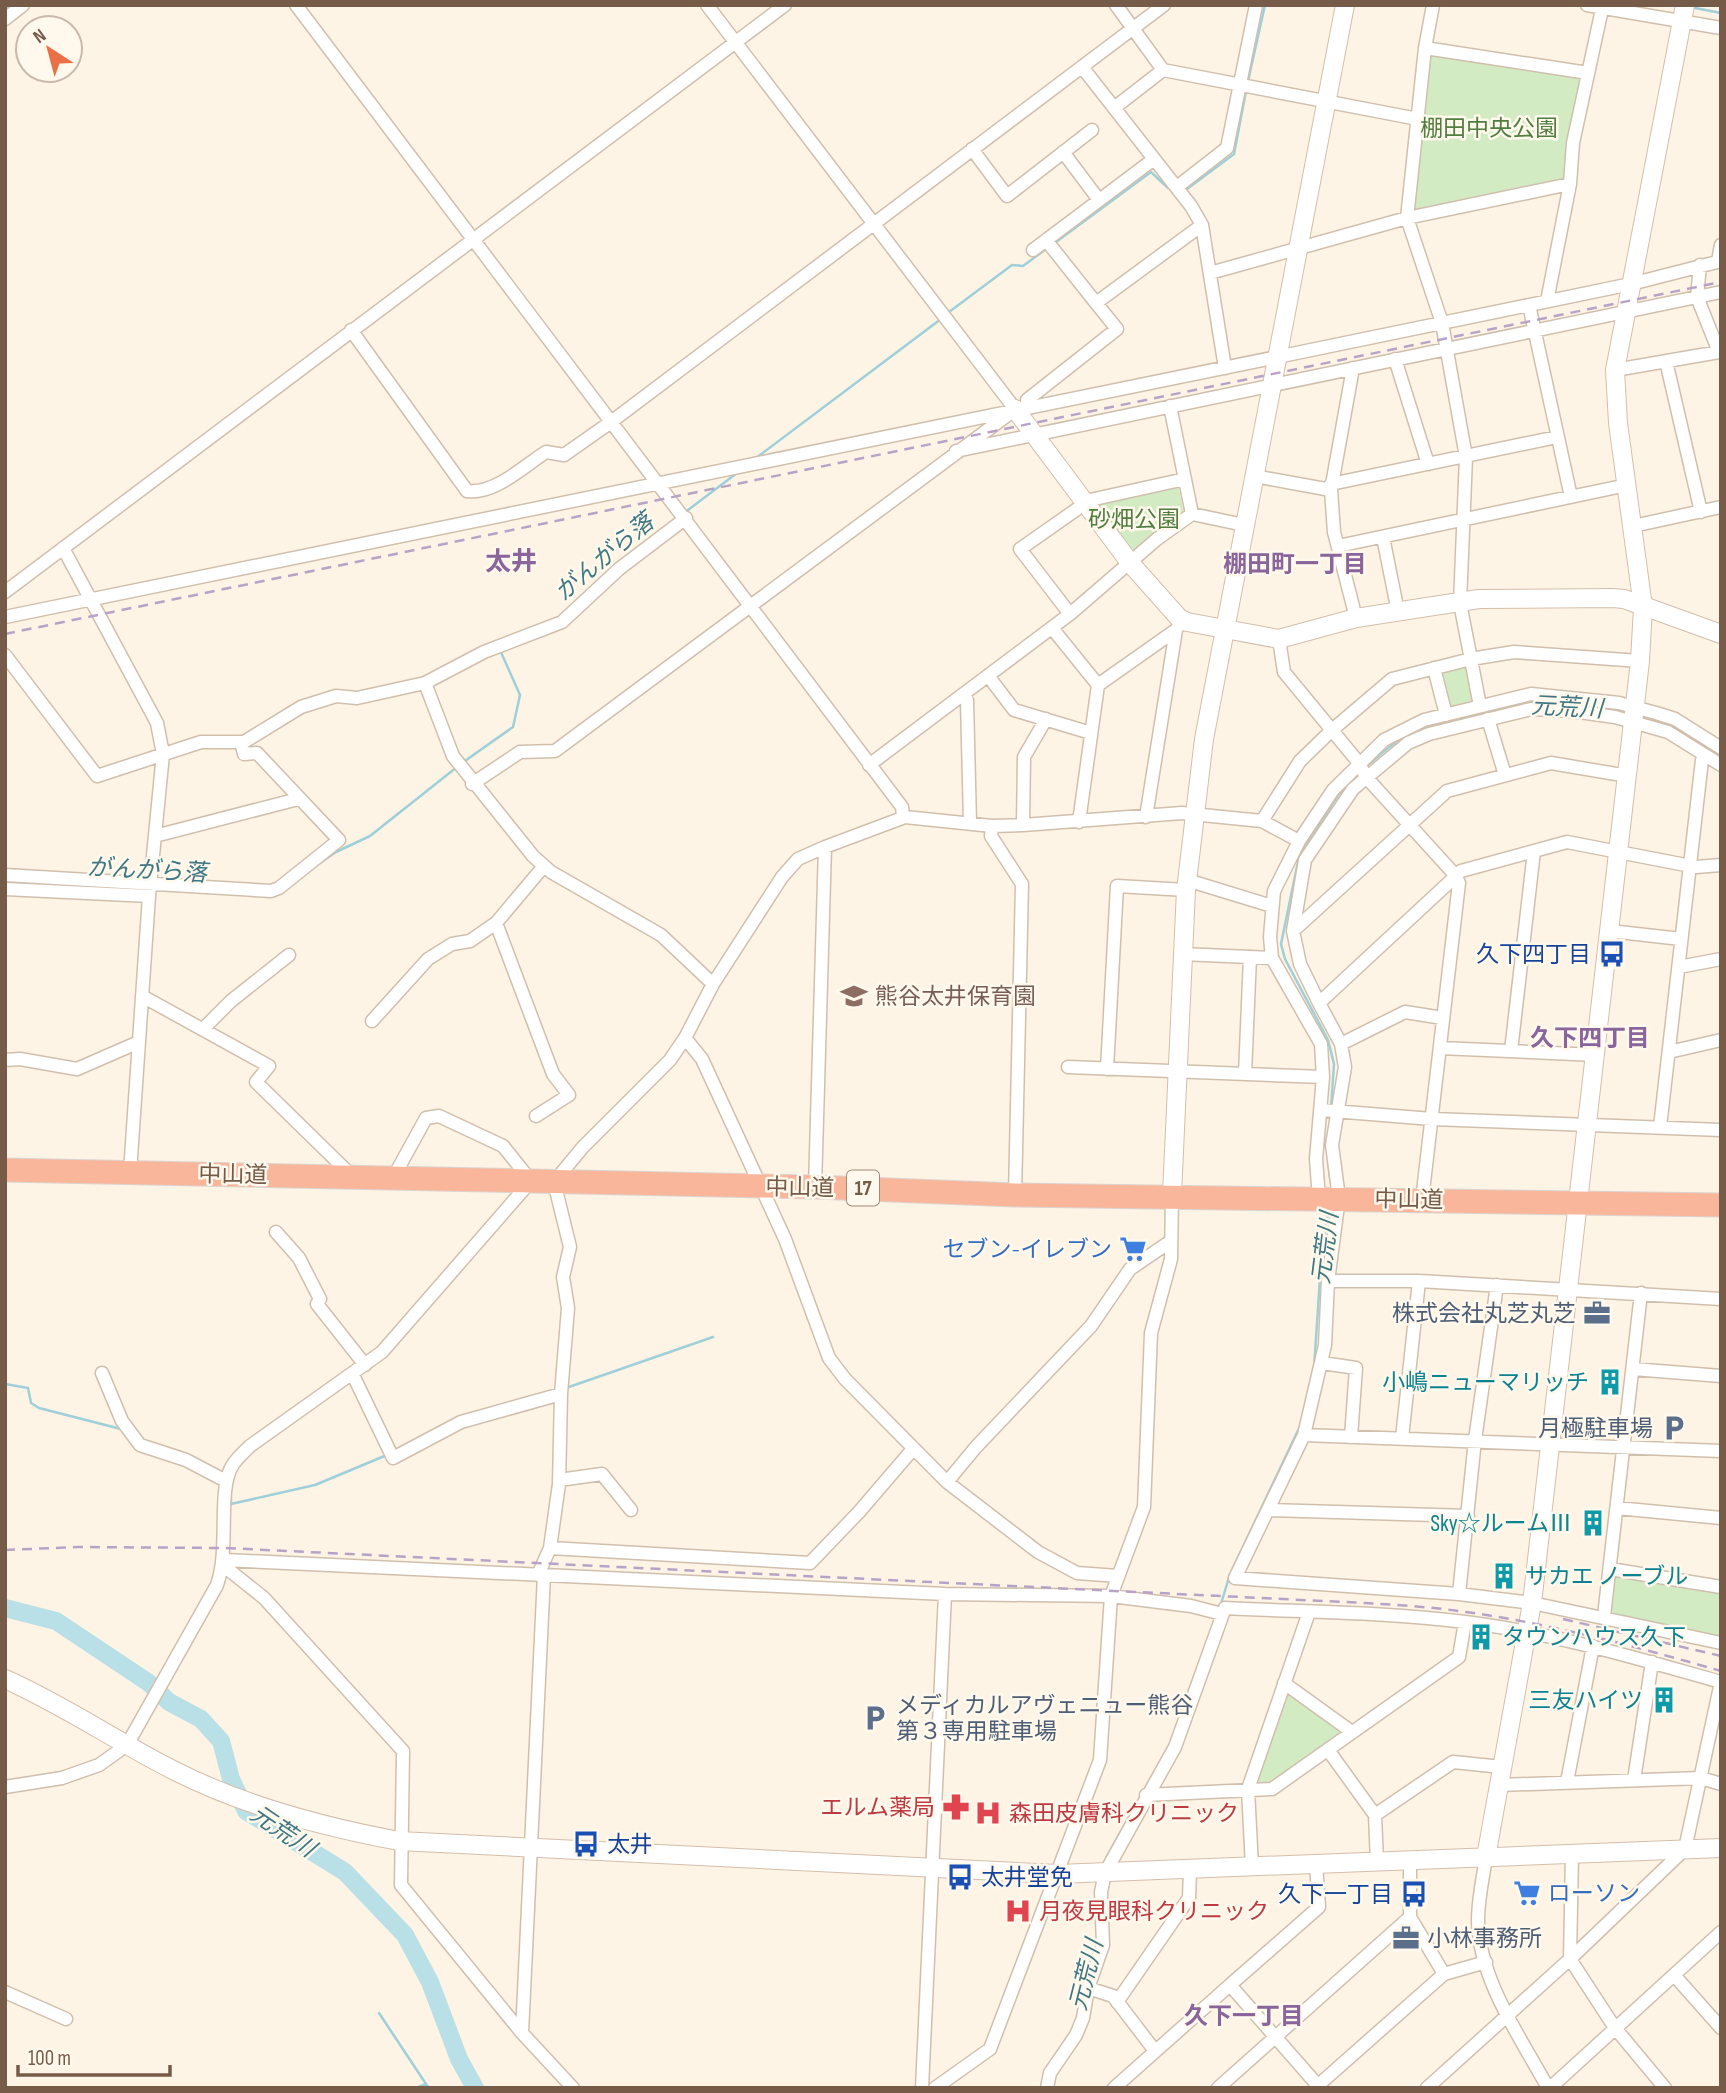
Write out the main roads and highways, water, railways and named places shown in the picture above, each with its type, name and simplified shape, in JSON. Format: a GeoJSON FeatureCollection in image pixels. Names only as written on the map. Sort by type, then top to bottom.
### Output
{"type":"FeatureCollection","features":[{"type":"Feature","properties":{"kind":"highway","name":"中山道"},"geometry":{"type":"LineString","coordinates":[[5,1170],[816,1186],[1015,1195],[1172,1195],[1721,1205]]}},
{"type":"Feature","properties":{"kind":"waterway"},"geometry":{"type":"LineString","coordinates":[[5,10],[12,5]]}},
{"type":"Feature","properties":{"kind":"waterway","name":"がんがら落"},"geometry":{"type":"LineString","coordinates":[[1248,81],[1265,5]]}},
{"type":"Feature","properties":{"kind":"waterway","name":"がんがら落"},"geometry":{"type":"LineString","coordinates":[[1690,7],[1721,13]]}},
{"type":"Feature","properties":{"kind":"waterway","name":"がんがら落"},"geometry":{"type":"LineString","coordinates":[[1187,189],[1234,154],[1246,91]]}},
{"type":"Feature","properties":{"kind":"waterway","name":"がんがら落"},"geometry":{"type":"LineString","coordinates":[[1056,242],[1151,172],[1168,188]]}},
{"type":"Feature","properties":{"kind":"waterway","name":"がんがら落"},"geometry":{"type":"LineString","coordinates":[[949,312],[1012,265],[1023,266],[1046,249]]}},
{"type":"Feature","properties":{"kind":"waterway","name":"がんがら落"},"geometry":{"type":"LineString","coordinates":[[756,458],[941,319]]}},
{"type":"Feature","properties":{"kind":"waterway","name":"がんがら落"},"geometry":{"type":"LineString","coordinates":[[684,513],[737,473]]}},
{"type":"Feature","properties":{"kind":"waterway","name":"がんがら落"},"geometry":{"type":"LineString","coordinates":[[462,763],[513,727],[520,695],[500,650]]}},
{"type":"Feature","properties":{"kind":"waterway","name":"元荒川"},"geometry":{"type":"LineString","coordinates":[[1366,767],[1399,740],[1435,724],[1516,704],[1550,702]]}},
{"type":"Feature","properties":{"kind":"waterway","name":"元荒川"},"geometry":{"type":"LineString","coordinates":[[1598,707],[1626,712]]}},
{"type":"Feature","properties":{"kind":"waterway","name":"元荒川"},"geometry":{"type":"LineString","coordinates":[[1639,716],[1671,726],[1721,756]]}},
{"type":"Feature","properties":{"kind":"waterway","name":"がんがら落"},"geometry":{"type":"LineString","coordinates":[[317,865],[336,852],[370,836],[457,767]]}},
{"type":"Feature","properties":{"kind":"waterway","name":"元荒川"},"geometry":{"type":"LineString","coordinates":[[1331,1108],[1334,1064],[1328,1040],[1285,959],[1281,944],[1299,857],[1338,795],[1359,774]]}},
{"type":"Feature","properties":{"kind":"waterway","name":"元荒川"},"geometry":{"type":"LineString","coordinates":[[1327,1150],[1330,1178]]}},
{"type":"Feature","properties":{"kind":"waterway","name":"元荒川"},"geometry":{"type":"LineString","coordinates":[[1314,1368],[1322,1248],[1329,1208]]}},
{"type":"Feature","properties":{"kind":"waterway"},"geometry":{"type":"LineString","coordinates":[[566,1388],[713,1337]]}},
{"type":"Feature","properties":{"kind":"waterway"},"geometry":{"type":"LineString","coordinates":[[5,1384],[28,1388],[31,1403],[39,1408],[121,1429]]}},
{"type":"Feature","properties":{"kind":"waterway","name":"元荒川"},"geometry":{"type":"LineString","coordinates":[[1233,1568],[1302,1422]]}},
{"type":"Feature","properties":{"kind":"waterway"},"geometry":{"type":"LineString","coordinates":[[231,1497],[231,1504],[315,1485],[387,1455]]}},
{"type":"Feature","properties":{"kind":"waterway","name":"元荒川"},"geometry":{"type":"LineString","coordinates":[[1221,1604],[1230,1574]]}},
{"type":"Feature","properties":{"kind":"waterway","name":"元荒川"},"geometry":{"type":"LineString","coordinates":[[5,1608],[56,1621],[149,1683],[169,1702],[201,1719],[221,1741],[231,1779],[246,1811],[345,1872],[405,1935],[430,1982],[459,2059],[475,2088]]}},
{"type":"Feature","properties":{"kind":"waterway","name":"元荒川"},"geometry":{"type":"LineString","coordinates":[[1106,1858],[1171,1742]]}},
{"type":"Feature","properties":{"kind":"waterway"},"geometry":{"type":"LineString","coordinates":[[379,2013],[426,2084]]}},
{"type":"Feature","properties":{"kind":"waterway","name":"元荒川"},"geometry":{"type":"LineString","coordinates":[[1041,2088],[1045,2071]]}},
{"type":"Feature","properties":{"kind":"waterway"},"geometry":{"type":"LineString","coordinates":[[416,2088],[426,2084],[429,2088]]}},
{"type":"Feature","properties":{"kind":"railway"},"geometry":{"type":"LineString","coordinates":[[5,634],[1721,282]]}},
{"type":"Feature","properties":{"kind":"railway"},"geometry":{"type":"LineString","coordinates":[[5,1550],[78,1547],[225,1548],[1403,1605],[1454,1610],[1531,1623],[1721,1671]]}},
{"type":"Feature","properties":{"kind":"railway"},"geometry":{"type":"LineString","coordinates":[[1563,1619],[1721,1656]]}},
{"type":"Feature","properties":{"kind":"place","name":"久下四丁目"},"geometry":{"type":"Point","coordinates":[1612,954]}},
{"type":"Feature","properties":{"kind":"place","name":"熊谷太井保育園"},"geometry":{"type":"Point","coordinates":[854,996]}},
{"type":"Feature","properties":{"kind":"place","name":"セブン-イレブン"},"geometry":{"type":"Point","coordinates":[1133,1249]}},
{"type":"Feature","properties":{"kind":"place","name":"株式会社丸芝丸芝"},"geometry":{"type":"Point","coordinates":[1597,1313]}},
{"type":"Feature","properties":{"kind":"place","name":"小嶋ニューマリッチ"},"geometry":{"type":"Point","coordinates":[1610,1382]}},
{"type":"Feature","properties":{"kind":"place","name":"月極駐車場"},"geometry":{"type":"Point","coordinates":[1674,1428]}},
{"type":"Feature","properties":{"kind":"place","name":"Sky☆ルームⅢ"},"geometry":{"type":"Point","coordinates":[1593,1523]}},
{"type":"Feature","properties":{"kind":"place","name":"サカエ ノーブル"},"geometry":{"type":"Point","coordinates":[1504,1576]}},
{"type":"Feature","properties":{"kind":"place","name":"タウンハウス久下"},"geometry":{"type":"Point","coordinates":[1481,1637]}},
{"type":"Feature","properties":{"kind":"place","name":"三友ハイツ"},"geometry":{"type":"Point","coordinates":[1664,1700]}},
{"type":"Feature","properties":{"kind":"place","name":"メディカルアヴェニュー熊谷 第３専用駐車場"},"geometry":{"type":"Point","coordinates":[875,1718]}},
{"type":"Feature","properties":{"kind":"place","name":"エルム薬局"},"geometry":{"type":"Point","coordinates":[956,1807]}},
{"type":"Feature","properties":{"kind":"place","name":"森田皮膚科クリニック"},"geometry":{"type":"Point","coordinates":[988,1813]}},
{"type":"Feature","properties":{"kind":"place","name":"太井"},"geometry":{"type":"Point","coordinates":[586,1844]}},
{"type":"Feature","properties":{"kind":"place","name":"太井堂免"},"geometry":{"type":"Point","coordinates":[960,1877]}},
{"type":"Feature","properties":{"kind":"place","name":"ローソン"},"geometry":{"type":"Point","coordinates":[1527,1893]}},
{"type":"Feature","properties":{"kind":"place","name":"久下一丁目"},"geometry":{"type":"Point","coordinates":[1414,1894]}},
{"type":"Feature","properties":{"kind":"place","name":"月夜見眼科クリニック"},"geometry":{"type":"Point","coordinates":[1018,1911]}},
{"type":"Feature","properties":{"kind":"place","name":"小林事務所"},"geometry":{"type":"Point","coordinates":[1406,1938]}},
{"type":"Feature","properties":{"kind":"district","name":"太井"},"geometry":{"type":"Point","coordinates":[511,561]}},
{"type":"Feature","properties":{"kind":"district","name":"棚田町一丁目"},"geometry":{"type":"Point","coordinates":[1295,564]}},
{"type":"Feature","properties":{"kind":"district","name":"久下四丁目"},"geometry":{"type":"Point","coordinates":[1590,1038]}},
{"type":"Feature","properties":{"kind":"district","name":"久下一丁目"},"geometry":{"type":"Point","coordinates":[1244,2016]}},
{"type":"Feature","properties":{"kind":"park label","name":"棚田中央公園"},"geometry":{"type":"Point","coordinates":[1489,128]}},
{"type":"Feature","properties":{"kind":"park label","name":"砂畑公園"},"geometry":{"type":"Point","coordinates":[1134,519]}}]}
